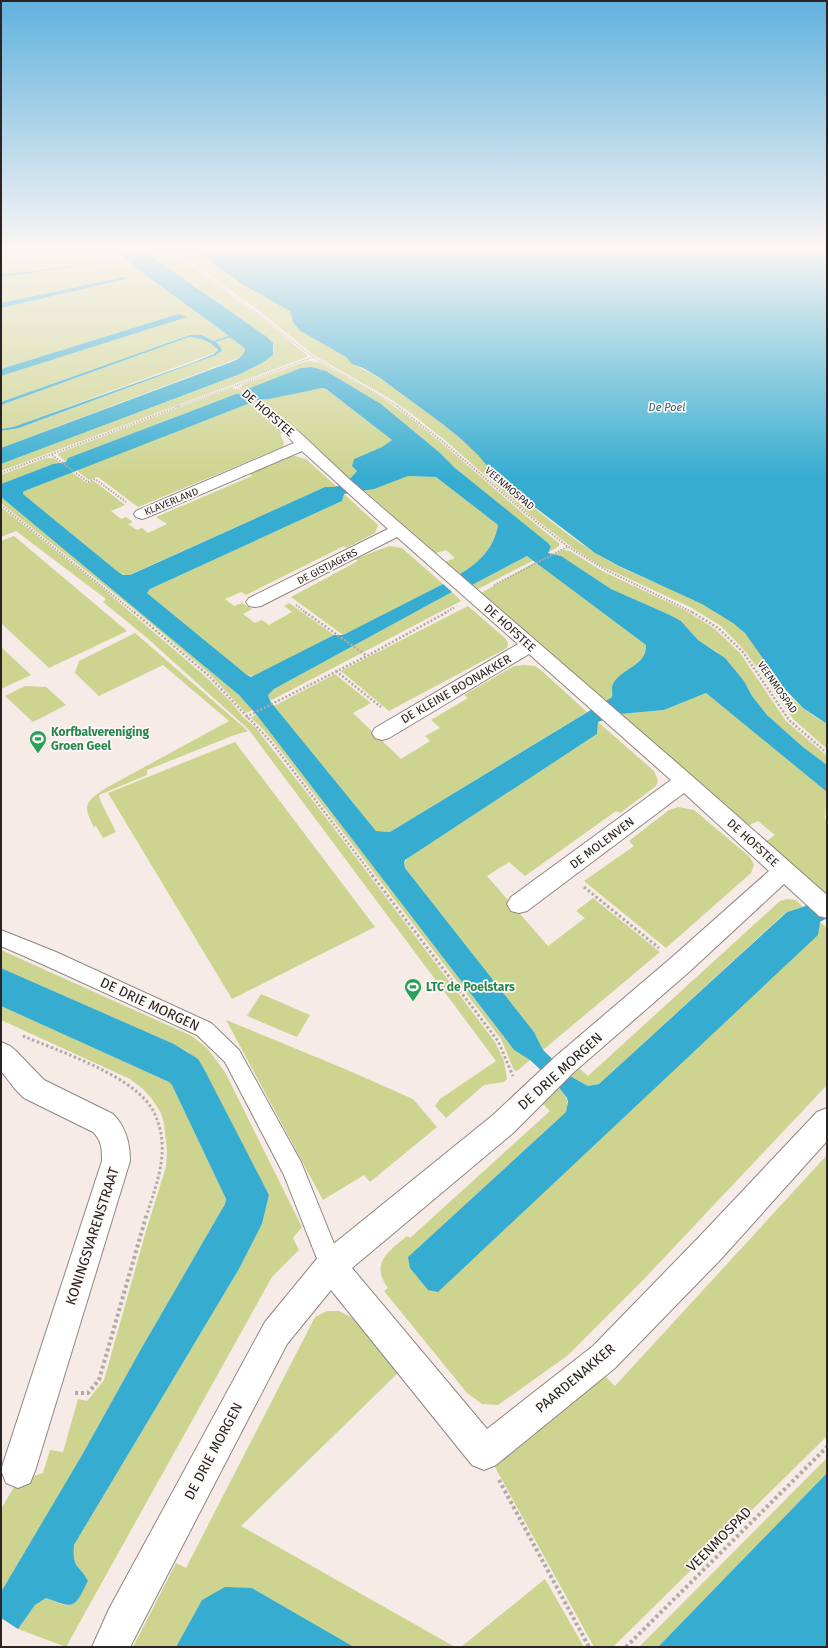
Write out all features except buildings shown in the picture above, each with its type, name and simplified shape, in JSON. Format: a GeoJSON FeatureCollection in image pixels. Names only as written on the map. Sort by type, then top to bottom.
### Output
{"type":"FeatureCollection","features":[{"type":"Feature","properties":{"kind":"street","name":"DE HOFSTEE"},"geometry":{"type":"LineString","coordinates":[[292,434],[361,497],[685,781],[784,871]]}},
{"type":"Feature","properties":{"kind":"street","name":"KLAVERLAND"},"geometry":{"type":"LineString","coordinates":[[142,514],[303,445]]}},
{"type":"Feature","properties":{"kind":"street","name":"DE GISTJAGERS"},"geometry":{"type":"LineString","coordinates":[[255,602],[399,530]]}},
{"type":"Feature","properties":{"kind":"street","name":"DE KLEINE BOONAKKER"},"geometry":{"type":"LineString","coordinates":[[382,733],[530,645]]}},
{"type":"Feature","properties":{"kind":"street","name":"DE MOLENVEN"},"geometry":{"type":"LineString","coordinates":[[519,904],[685,781]]}},
{"type":"Feature","properties":{"kind":"street","name":"DE DRIE MORGEN"},"geometry":{"type":"LineString","coordinates":[[111,1647],[122,1622],[276,1333],[331,1266],[503,1124],[545,1083],[680,965],[784,871]]}},
{"type":"Feature","properties":{"kind":"street"},"geometry":{"type":"LineString","coordinates":[[784,871],[820,902]]}},
{"type":"Feature","properties":{"kind":"street","name":"KONINGSVARENSTRAAT"},"geometry":{"type":"LineString","coordinates":[[1,1054],[9,1060],[24,1082],[34,1089],[102,1123],[112,1134],[116,1145],[116,1161],[18,1471]]}},
{"type":"Feature","properties":{"kind":"street","name":"PAARDENAKKER"},"geometry":{"type":"LineString","coordinates":[[484,1453],[604,1357],[710,1248],[827,1121]]}},
{"type":"Feature","properties":{"kind":"street"},"geometry":{"type":"LineString","coordinates":[[331,1266],[484,1453]]}},
{"type":"Feature","properties":{"kind":"lane","name":"DE DRIE MORGEN"},"geometry":{"type":"LineString","coordinates":[[1,938],[49,958],[204,1029],[232,1056],[293,1170],[331,1266]]}},
{"type":"Feature","properties":{"kind":"path","name":"VEENMOSPAD"},"geometry":{"type":"LineString","coordinates":[[271,324],[313,357],[390,401],[405,412],[567,546],[606,570],[688,608],[718,628],[743,652],[789,720],[827,753]]}},
{"type":"Feature","properties":{"kind":"path"},"geometry":{"type":"LineString","coordinates":[[1,473],[313,357]]}},
{"type":"Feature","properties":{"kind":"path","name":"DE HOFSTEE"},"geometry":{"type":"LineString","coordinates":[[236,385],[292,434]]}},
{"type":"Feature","properties":{"kind":"path","name":"KLAVERLAND"},"geometry":{"type":"LineString","coordinates":[[51,454],[88,482],[95,479],[142,514]]}},
{"type":"Feature","properties":{"kind":"path"},"geometry":{"type":"LineString","coordinates":[[1,505],[102,585],[202,670],[234,701],[246,717],[257,726],[276,749],[498,1040],[512,1074],[545,1083]]}},
{"type":"Feature","properties":{"kind":"path"},"geometry":{"type":"LineString","coordinates":[[246,717],[367,656],[474,595],[567,546]]}},
{"type":"Feature","properties":{"kind":"path"},"geometry":{"type":"LineString","coordinates":[[277,591],[367,656]]}},
{"type":"Feature","properties":{"kind":"path"},"geometry":{"type":"LineString","coordinates":[[336,671],[400,722]]}},
{"type":"Feature","properties":{"kind":"path"},"geometry":{"type":"LineString","coordinates":[[564,871],[680,965]]}},
{"type":"Feature","properties":{"kind":"path","name":"VEENMOSPAD"},"geometry":{"type":"LineString","coordinates":[[626,1647],[827,1446]]}},
{"type":"Feature","properties":{"kind":"path"},"geometry":{"type":"LineString","coordinates":[[484,1453],[589,1647]]}},
{"type":"Feature","properties":{"kind":"green space"},"geometry":{"type":"Polygon","coordinates":[[[1,324],[146,324],[1,369],[1,324]]]}},
{"type":"Feature","properties":{"kind":"green space"},"geometry":{"type":"Polygon","coordinates":[[[164,324],[212,324],[229,336],[213,341],[202,335],[190,335],[1,402],[1,376],[164,324]]]}},
{"type":"Feature","properties":{"kind":"green space"},"geometry":{"type":"Polygon","coordinates":[[[248,324],[269,324],[307,355],[307,357],[1,471],[1,464],[240,374],[262,363],[274,351],[273,343],[248,324]]]}},
{"type":"Feature","properties":{"kind":"green space"},"geometry":{"type":"Polygon","coordinates":[[[275,324],[296,324],[346,357],[352,363],[395,388],[439,421],[477,453],[497,475],[522,497],[594,552],[628,571],[701,602],[734,623],[748,637],[787,693],[814,717],[827,724],[827,749],[793,719],[746,652],[721,626],[690,607],[599,565],[573,548],[530,515],[446,441],[408,411],[392,400],[315,356],[275,324]]]}},
{"type":"Feature","properties":{"kind":"green space"},"geometry":{"type":"Polygon","coordinates":[[[189,337],[200,339],[209,343],[216,347],[217,352],[13,427],[1,429],[1,405],[189,337]]]}},
{"type":"Feature","properties":{"kind":"green space"},"geometry":{"type":"Polygon","coordinates":[[[230,337],[245,349],[244,354],[241,357],[1,448],[1,431],[19,428],[216,355],[220,353],[215,342],[230,337]]]}},
{"type":"Feature","properties":{"kind":"green space"},"geometry":{"type":"Polygon","coordinates":[[[307,361],[319,362],[372,392],[402,412],[442,443],[559,543],[559,546],[548,553],[551,547],[550,545],[455,468],[439,452],[381,404],[326,371],[312,367],[301,368],[247,393],[241,387],[243,384],[307,361]]]}},
{"type":"Feature","properties":{"kind":"green space"},"geometry":{"type":"Polygon","coordinates":[[[231,388],[239,389],[244,394],[236,394],[68,458],[66,462],[58,455],[59,453],[231,388]]]}},
{"type":"Feature","properties":{"kind":"green space"},"geometry":{"type":"Polygon","coordinates":[[[324,388],[392,440],[382,447],[354,459],[357,471],[350,479],[258,400],[324,388]]]}},
{"type":"Feature","properties":{"kind":"green space"},"geometry":{"type":"Polygon","coordinates":[[[252,402],[287,432],[280,434],[284,443],[283,447],[138,507],[98,477],[89,480],[76,470],[252,402]]]}},
{"type":"Feature","properties":{"kind":"green space"},"geometry":{"type":"Polygon","coordinates":[[[295,456],[306,459],[337,487],[325,487],[127,576],[117,571],[23,494],[23,492],[27,490],[71,472],[87,483],[94,481],[125,505],[111,511],[121,519],[126,517],[133,522],[128,524],[137,530],[142,528],[148,533],[167,524],[156,517],[252,476],[250,474],[287,457],[295,456]]]}},
{"type":"Feature","properties":{"kind":"green space"},"geometry":{"type":"Polygon","coordinates":[[[46,458],[54,458],[61,464],[53,464],[1,484],[1,475],[46,458]]]}},
{"type":"Feature","properties":{"kind":"green space"},"geometry":{"type":"Polygon","coordinates":[[[408,476],[436,477],[498,525],[493,541],[485,554],[474,565],[460,574],[445,562],[455,558],[446,550],[436,553],[365,491],[408,476]]]}},
{"type":"Feature","properties":{"kind":"green space"},"geometry":{"type":"Polygon","coordinates":[[[344,494],[378,525],[375,533],[346,548],[344,546],[246,595],[241,592],[225,599],[234,606],[242,603],[252,609],[243,614],[255,623],[262,620],[269,625],[292,612],[284,606],[289,603],[334,635],[254,676],[247,675],[147,593],[150,589],[342,501],[344,494]]]}},
{"type":"Feature","properties":{"kind":"green space"},"geometry":{"type":"Polygon","coordinates":[[[1,497],[239,695],[253,710],[246,713],[210,674],[135,610],[1,503],[1,497]]]}},
{"type":"Feature","properties":{"kind":"green space"},"geometry":{"type":"Polygon","coordinates":[[[1,507],[100,586],[206,677],[231,702],[244,718],[255,727],[314,802],[495,1042],[504,1061],[507,1079],[504,1082],[484,1085],[446,1118],[435,1106],[440,1099],[496,1061],[249,730],[146,637],[103,602],[106,599],[16,531],[1,537],[1,507]]]}},
{"type":"Feature","properties":{"kind":"green space"},"geometry":{"type":"Polygon","coordinates":[[[14,536],[127,631],[49,668],[1,623],[1,541],[14,536]]]}},
{"type":"Feature","properties":{"kind":"green space"},"geometry":{"type":"Polygon","coordinates":[[[389,546],[402,548],[443,584],[343,635],[291,597],[358,561],[355,559],[389,546]]]}},
{"type":"Feature","properties":{"kind":"green space"},"geometry":{"type":"Polygon","coordinates":[[[563,550],[570,551],[604,572],[685,610],[715,629],[740,653],[786,721],[827,756],[827,765],[803,747],[767,715],[752,696],[744,681],[717,652],[698,640],[681,621],[611,589],[559,555],[552,555],[563,550]]]}},
{"type":"Feature","properties":{"kind":"green space"},"geometry":{"type":"Polygon","coordinates":[[[527,556],[534,560],[478,589],[472,585],[527,556]]]}},
{"type":"Feature","properties":{"kind":"green space"},"geometry":{"type":"Polygon","coordinates":[[[536,562],[646,645],[643,657],[636,665],[615,681],[613,685],[612,697],[606,701],[481,593],[536,562]]]}},
{"type":"Feature","properties":{"kind":"green space"},"geometry":{"type":"Polygon","coordinates":[[[452,592],[461,601],[270,701],[268,695],[274,689],[452,592]]]}},
{"type":"Feature","properties":{"kind":"green space"},"geometry":{"type":"Polygon","coordinates":[[[468,606],[506,639],[508,643],[507,648],[389,711],[341,671],[468,606]]]}},
{"type":"Feature","properties":{"kind":"green space"},"geometry":{"type":"Polygon","coordinates":[[[135,633],[248,731],[147,770],[147,775],[99,795],[116,832],[103,838],[96,826],[94,827],[88,814],[88,804],[94,797],[106,788],[229,721],[163,665],[99,696],[75,673],[79,661],[135,633]]]}},
{"type":"Feature","properties":{"kind":"green space"},"geometry":{"type":"Polygon","coordinates":[[[1,647],[31,675],[1,689],[1,647]]]}},
{"type":"Feature","properties":{"kind":"green space"},"geometry":{"type":"Polygon","coordinates":[[[514,666],[535,666],[542,671],[587,712],[390,832],[376,831],[274,706],[335,674],[371,703],[353,713],[401,759],[430,741],[425,736],[440,728],[431,720],[468,698],[464,695],[514,666]]]}},
{"type":"Feature","properties":{"kind":"green space"},"geometry":{"type":"Polygon","coordinates":[[[25,686],[46,687],[66,705],[33,722],[5,696],[25,686]]]}},
{"type":"Feature","properties":{"kind":"green space"},"geometry":{"type":"Polygon","coordinates":[[[706,693],[827,792],[825,818],[827,822],[827,891],[825,894],[765,842],[775,835],[758,821],[747,826],[620,714],[664,710],[706,693]]]}},
{"type":"Feature","properties":{"kind":"green space"},"geometry":{"type":"Polygon","coordinates":[[[256,714],[509,1044],[514,1050],[530,1060],[517,1071],[514,1070],[501,1039],[274,742],[251,718],[256,714]]]}},
{"type":"Feature","properties":{"kind":"green space"},"geometry":{"type":"Polygon","coordinates":[[[598,722],[654,771],[658,780],[656,786],[620,813],[616,811],[525,876],[509,862],[487,876],[548,946],[585,918],[576,911],[593,898],[660,952],[543,1050],[534,1032],[405,868],[404,863],[409,857],[597,734],[598,722]]]}},
{"type":"Feature","properties":{"kind":"green space"},"geometry":{"type":"Polygon","coordinates":[[[235,742],[375,927],[232,999],[108,793],[235,742]]]}},
{"type":"Feature","properties":{"kind":"green space"},"geometry":{"type":"Polygon","coordinates":[[[678,807],[694,810],[750,857],[754,865],[751,873],[666,948],[584,881],[634,846],[629,841],[669,810],[678,807]]]}},
{"type":"Feature","properties":{"kind":"green space"},"geometry":{"type":"Polygon","coordinates":[[[787,899],[796,900],[803,907],[786,912],[599,1084],[588,1086],[570,1076],[579,1068],[588,1076],[780,901],[787,899]]]}},
{"type":"Feature","properties":{"kind":"green space"},"geometry":{"type":"Polygon","coordinates":[[[820,922],[827,928],[827,1085],[645,1278],[567,1356],[498,1405],[482,1404],[467,1393],[384,1291],[388,1288],[383,1279],[381,1265],[388,1253],[407,1236],[410,1238],[550,1111],[540,1101],[558,1086],[565,1095],[567,1101],[566,1112],[408,1257],[820,922]]]}},
{"type":"Feature","properties":{"kind":"green space"},"geometry":{"type":"Polygon","coordinates":[[[1,950],[192,1036],[207,1048],[225,1072],[302,1227],[293,1238],[299,1250],[272,1277],[66,1647],[18,1629],[35,1605],[46,1598],[68,1605],[73,1604],[80,1597],[88,1581],[75,1562],[74,1545],[239,1269],[262,1224],[269,1195],[188,1052],[174,1044],[1,968],[1,950]]]}},
{"type":"Feature","properties":{"kind":"green space"},"geometry":{"type":"Polygon","coordinates":[[[261,994],[310,1015],[297,1037],[247,1016],[261,994]]]}},
{"type":"Feature","properties":{"kind":"green space"},"geometry":{"type":"Polygon","coordinates":[[[1,1006],[169,1082],[172,1085],[226,1199],[225,1204],[141,1349],[82,1455],[1,1592],[1,1509],[17,1482],[43,1473],[50,1450],[63,1452],[78,1399],[87,1401],[104,1380],[146,1231],[166,1167],[167,1151],[164,1124],[161,1113],[143,1089],[130,1079],[1,1020],[1,1006]]]}},
{"type":"Feature","properties":{"kind":"green space"},"geometry":{"type":"Polygon","coordinates":[[[226,1020],[413,1099],[437,1127],[370,1182],[364,1175],[323,1200],[226,1020]]]}},
{"type":"Feature","properties":{"kind":"green space"},"geometry":{"type":"Polygon","coordinates":[[[827,1155],[827,1436],[613,1647],[594,1647],[490,1458],[606,1377],[615,1386],[827,1155]]]}},
{"type":"Feature","properties":{"kind":"green space"},"geometry":{"type":"Polygon","coordinates":[[[327,1311],[339,1311],[351,1317],[400,1371],[241,1526],[455,1647],[354,1647],[252,1588],[202,1600],[176,1647],[133,1647],[176,1563],[186,1568],[315,1317],[327,1311]]]}},
{"type":"Feature","properties":{"kind":"green space"},"geometry":{"type":"Polygon","coordinates":[[[827,1458],[827,1473],[658,1647],[639,1647],[827,1458]]]}},
{"type":"Feature","properties":{"kind":"green space"},"geometry":{"type":"Polygon","coordinates":[[[545,1579],[584,1647],[461,1647],[545,1579]]]}},
{"type":"Feature","properties":{"kind":"water"},"geometry":{"type":"Polygon","coordinates":[[[146,324],[165,324],[1,376],[1,369],[146,324]]]}},
{"type":"Feature","properties":{"kind":"water"},"geometry":{"type":"Polygon","coordinates":[[[212,324],[248,324],[273,343],[273,355],[262,363],[240,374],[1,464],[1,448],[233,361],[240,358],[245,349],[230,337],[215,342],[220,346],[222,351],[216,355],[19,428],[1,431],[1,429],[13,427],[192,363],[214,354],[218,350],[205,340],[189,337],[1,405],[1,402],[190,335],[202,335],[213,341],[229,336],[212,324]]]}},
{"type":"Feature","properties":{"kind":"water","name":"De Poel"},"geometry":{"type":"Polygon","coordinates":[[[294,324],[827,324],[827,724],[803,708],[783,687],[745,633],[733,623],[702,604],[619,566],[595,553],[515,492],[460,438],[440,422],[380,378],[363,368],[352,364],[346,357],[299,330],[294,324]]]}},
{"type":"Feature","properties":{"kind":"water"},"geometry":{"type":"Polygon","coordinates":[[[312,367],[326,371],[381,404],[439,452],[455,468],[548,543],[551,547],[548,553],[561,556],[611,589],[681,621],[698,640],[725,658],[744,681],[752,696],[767,715],[803,747],[827,765],[827,792],[706,693],[664,710],[620,714],[598,722],[597,734],[405,860],[405,868],[534,1032],[543,1050],[570,1076],[588,1086],[599,1084],[787,912],[803,907],[825,894],[827,891],[827,918],[820,922],[818,935],[438,1292],[428,1290],[410,1268],[408,1257],[566,1112],[568,1102],[567,1098],[558,1086],[530,1060],[514,1050],[256,714],[239,695],[1,497],[1,484],[53,464],[66,462],[68,458],[236,394],[245,394],[250,388],[301,368],[312,367]],[[322,388],[258,400],[27,490],[23,492],[23,494],[117,571],[123,575],[130,575],[325,487],[335,487],[343,484],[357,471],[352,466],[354,459],[382,447],[392,440],[326,389],[322,388]],[[408,476],[374,489],[344,494],[342,501],[150,589],[147,593],[251,677],[334,635],[343,635],[443,584],[452,592],[274,689],[268,695],[270,701],[376,831],[390,832],[612,697],[613,684],[622,674],[642,658],[646,645],[527,556],[472,585],[460,574],[474,565],[485,554],[493,541],[498,525],[436,477],[408,476]]]}},
{"type":"Feature","properties":{"kind":"water"},"geometry":{"type":"Polygon","coordinates":[[[1,968],[174,1044],[198,1059],[269,1195],[262,1224],[239,1269],[74,1545],[75,1562],[88,1581],[80,1597],[73,1604],[68,1605],[46,1598],[35,1605],[18,1629],[1,1618],[1,1592],[82,1455],[141,1349],[225,1204],[226,1199],[172,1085],[169,1082],[1,1006],[1,968]]]}},
{"type":"Feature","properties":{"kind":"water"},"geometry":{"type":"Polygon","coordinates":[[[827,1473],[827,1647],[658,1647],[827,1473]]]}},
{"type":"Feature","properties":{"kind":"water"},"geometry":{"type":"Polygon","coordinates":[[[225,1587],[252,1588],[354,1647],[176,1647],[202,1600],[225,1587]]]}},
{"type":"Feature","properties":{"kind":"place","name":"Korfbalvereniging Groen Geel"},"geometry":{"type":"Point","coordinates":[38,754]}},
{"type":"Feature","properties":{"kind":"place","name":"LTC de Poelstars"},"geometry":{"type":"Point","coordinates":[413,1002]}}]}
